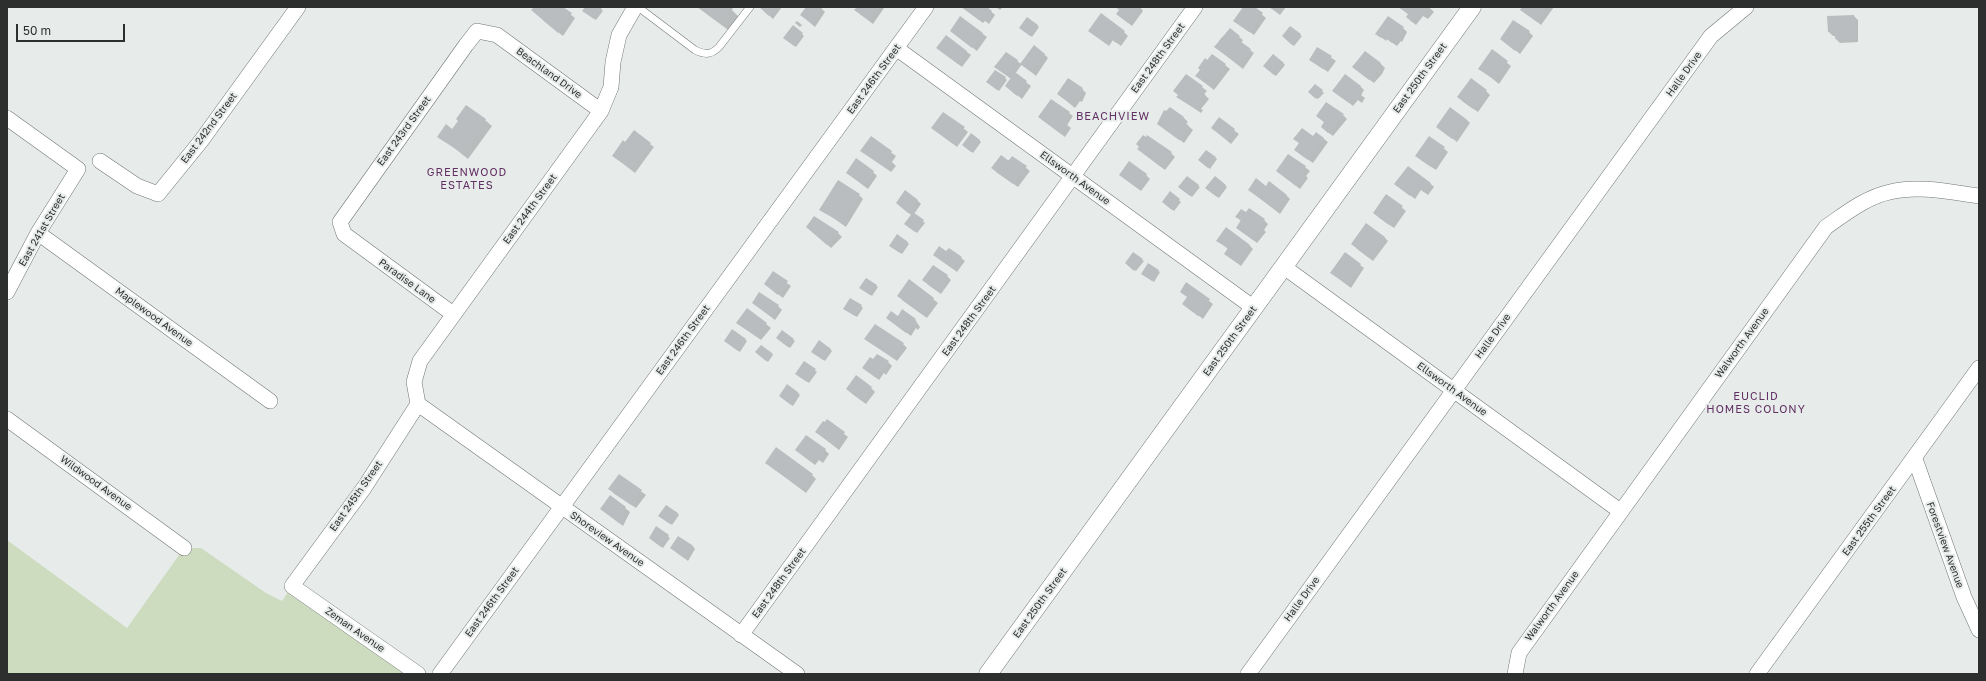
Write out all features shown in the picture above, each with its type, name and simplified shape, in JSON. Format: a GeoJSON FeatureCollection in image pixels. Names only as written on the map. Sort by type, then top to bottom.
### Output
{"type":"FeatureCollection","features":[{"type":"Feature","properties":{"kind":"street","name":"East 242nd Street"},"geometry":{"type":"LineString","coordinates":[[100,161],[137,186],[158,194],[201,141],[298,7]]}},
{"type":"Feature","properties":{"kind":"street","name":"East 244th Street"},"geometry":{"type":"LineString","coordinates":[[418,404],[414,382],[420,361],[601,111],[611,87],[613,62],[619,35],[637,7]]}},
{"type":"Feature","properties":{"kind":"street","name":"East 246th Street"},"geometry":{"type":"LineString","coordinates":[[440,674],[926,7]]}},
{"type":"Feature","properties":{"kind":"street","name":"East 248th Street"},"geometry":{"type":"LineString","coordinates":[[742,635],[1196,7]]}},
{"type":"Feature","properties":{"kind":"street","name":"East 250th Street"},"geometry":{"type":"LineString","coordinates":[[988,674],[1472,7]]}},
{"type":"Feature","properties":{"kind":"street","name":"Halle Drive"},"geometry":{"type":"LineString","coordinates":[[1248,674],[1453,390],[1712,36],[1746,7]]}},
{"type":"Feature","properties":{"kind":"street","name":"East 243rd Street"},"geometry":{"type":"LineString","coordinates":[[361,248],[344,234],[340,222],[477,31],[498,35]]}},
{"type":"Feature","properties":{"kind":"street","name":"Beachland Drive"},"geometry":{"type":"LineString","coordinates":[[498,35],[601,111]]}},
{"type":"Feature","properties":{"kind":"street","name":"Ellsworth Avenue"},"geometry":{"type":"LineString","coordinates":[[896,48],[1254,308]]}},
{"type":"Feature","properties":{"kind":"street","name":"East 241st Street"},"geometry":{"type":"LineString","coordinates":[[7,118],[78,169],[38,233],[7,292]]}},
{"type":"Feature","properties":{"kind":"street","name":"Walworth Avenue"},"geometry":{"type":"LineString","coordinates":[[1515,674],[1518,653],[1826,227],[1856,206],[1890,192],[1929,189],[1979,196]]}},
{"type":"Feature","properties":{"kind":"street","name":"Maplewood Avenue"},"geometry":{"type":"LineString","coordinates":[[38,233],[270,401]]}},
{"type":"Feature","properties":{"kind":"street","name":"Paradise Lane"},"geometry":{"type":"LineString","coordinates":[[361,248],[453,314]]}},
{"type":"Feature","properties":{"kind":"street","name":"Ellsworth Avenue"},"geometry":{"type":"LineString","coordinates":[[1284,267],[1620,511]]}},
{"type":"Feature","properties":{"kind":"street","name":"East 255th Street"},"geometry":{"type":"LineString","coordinates":[[1758,674],[1915,459],[1979,368]]}},
{"type":"Feature","properties":{"kind":"street","name":"Shoreview Avenue"},"geometry":{"type":"LineString","coordinates":[[418,404],[797,674]]}},
{"type":"Feature","properties":{"kind":"street","name":"East 245th Street"},"geometry":{"type":"LineString","coordinates":[[292,586],[364,488],[418,404]]}},
{"type":"Feature","properties":{"kind":"street","name":"Wildwood Avenue"},"geometry":{"type":"LineString","coordinates":[[7,419],[184,548]]}},
{"type":"Feature","properties":{"kind":"street","name":"Forestview Avenue"},"geometry":{"type":"LineString","coordinates":[[1915,459],[1964,597],[1979,630]]}},
{"type":"Feature","properties":{"kind":"street","name":"Zeman Avenue"},"geometry":{"type":"LineString","coordinates":[[292,586],[418,674]]}},
{"type":"Feature","properties":{"kind":"lane"},"geometry":{"type":"LineString","coordinates":[[637,7],[695,50],[704,54],[713,53],[719,47],[750,7]]}},
{"type":"Feature","properties":{"kind":"green space"},"geometry":{"type":"Polygon","coordinates":[[[7,540],[127,628],[184,548],[201,548],[266,593],[282,601],[292,586],[418,674],[7,674],[7,540]]]}},
{"type":"Feature","properties":{"kind":"building"},"geometry":{"type":"Polygon","coordinates":[[[534,7],[563,7],[572,13],[558,33],[531,10],[534,7]]]}},
{"type":"Feature","properties":{"kind":"building"},"geometry":{"type":"Polygon","coordinates":[[[585,7],[600,7],[602,9],[594,19],[582,11],[585,7]]]}},
{"type":"Feature","properties":{"kind":"building"},"geometry":{"type":"Polygon","coordinates":[[[700,7],[729,7],[719,21],[700,7]]]}},
{"type":"Feature","properties":{"kind":"building"},"geometry":{"type":"Polygon","coordinates":[[[759,7],[775,7],[769,16],[759,7]]]}},
{"type":"Feature","properties":{"kind":"building"},"geometry":{"type":"Polygon","coordinates":[[[806,7],[822,8],[811,23],[800,15],[806,7]]]}},
{"type":"Feature","properties":{"kind":"building"},"geometry":{"type":"Polygon","coordinates":[[[857,7],[878,7],[868,20],[854,10],[857,7]]]}},
{"type":"Feature","properties":{"kind":"building"},"geometry":{"type":"Polygon","coordinates":[[[961,7],[987,7],[992,11],[985,21],[981,18],[979,20],[961,7]]]}},
{"type":"Feature","properties":{"kind":"building"},"geometry":{"type":"Polygon","coordinates":[[[1116,7],[1140,7],[1128,23],[1116,14],[1119,10],[1116,7]]]}},
{"type":"Feature","properties":{"kind":"building"},"geometry":{"type":"Polygon","coordinates":[[[1243,7],[1255,7],[1263,13],[1249,32],[1233,21],[1243,7]]]}},
{"type":"Feature","properties":{"kind":"building"},"geometry":{"type":"Polygon","coordinates":[[[1398,7],[1431,7],[1424,16],[1419,13],[1412,22],[1406,17],[1408,14],[1398,7]]]}},
{"type":"Feature","properties":{"kind":"building"},"geometry":{"type":"Polygon","coordinates":[[[1522,7],[1547,7],[1537,22],[1520,10],[1522,7]]]}},
{"type":"Feature","properties":{"kind":"building"},"geometry":{"type":"Polygon","coordinates":[[[1101,13],[1125,31],[1116,43],[1109,37],[1105,43],[1088,31],[1101,13]]]}},
{"type":"Feature","properties":{"kind":"building"},"geometry":{"type":"Polygon","coordinates":[[[1854,15],[1855,39],[1835,39],[1835,32],[1828,32],[1827,16],[1854,15]]]}},
{"type":"Feature","properties":{"kind":"building"},"geometry":{"type":"Polygon","coordinates":[[[960,16],[983,33],[972,48],[950,31],[960,16]]]}},
{"type":"Feature","properties":{"kind":"building"},"geometry":{"type":"Polygon","coordinates":[[[1388,16],[1404,27],[1400,33],[1402,34],[1392,43],[1383,36],[1381,38],[1375,34],[1388,16]]]}},
{"type":"Feature","properties":{"kind":"building"},"geometry":{"type":"Polygon","coordinates":[[[1027,17],[1038,25],[1030,36],[1019,28],[1027,17]]]}},
{"type":"Feature","properties":{"kind":"building"},"geometry":{"type":"Polygon","coordinates":[[[1513,20],[1530,31],[1515,51],[1500,39],[1513,20]]]}},
{"type":"Feature","properties":{"kind":"building"},"geometry":{"type":"Polygon","coordinates":[[[793,25],[803,33],[794,46],[783,38],[793,25]]]}},
{"type":"Feature","properties":{"kind":"building"},"geometry":{"type":"Polygon","coordinates":[[[1290,26],[1301,34],[1292,45],[1282,36],[1290,26]]]}},
{"type":"Feature","properties":{"kind":"building"},"geometry":{"type":"Polygon","coordinates":[[[1230,28],[1240,36],[1237,39],[1251,49],[1239,65],[1214,47],[1230,28]]]}},
{"type":"Feature","properties":{"kind":"building"},"geometry":{"type":"Polygon","coordinates":[[[946,35],[967,51],[958,64],[936,48],[946,35]]]}},
{"type":"Feature","properties":{"kind":"building"},"geometry":{"type":"Polygon","coordinates":[[[1034,45],[1045,54],[1031,72],[1020,64],[1034,45]]]}},
{"type":"Feature","properties":{"kind":"building"},"geometry":{"type":"Polygon","coordinates":[[[1317,47],[1332,56],[1323,69],[1309,60],[1317,47]]]}},
{"type":"Feature","properties":{"kind":"building"},"geometry":{"type":"Polygon","coordinates":[[[1492,49],[1508,61],[1495,80],[1478,69],[1492,49]]]}},
{"type":"Feature","properties":{"kind":"building"},"geometry":{"type":"Polygon","coordinates":[[[1365,51],[1381,63],[1378,70],[1369,80],[1352,67],[1365,51]]]}},
{"type":"Feature","properties":{"kind":"building"},"geometry":{"type":"Polygon","coordinates":[[[1006,52],[1018,60],[1007,76],[994,67],[1006,52]]]}},
{"type":"Feature","properties":{"kind":"building"},"geometry":{"type":"Polygon","coordinates":[[[1212,54],[1226,64],[1210,86],[1195,76],[1200,70],[1198,68],[1205,58],[1207,60],[1212,54]]]}},
{"type":"Feature","properties":{"kind":"building"},"geometry":{"type":"Polygon","coordinates":[[[1273,54],[1284,63],[1274,75],[1263,66],[1273,54]]]}},
{"type":"Feature","properties":{"kind":"building"},"geometry":{"type":"Polygon","coordinates":[[[995,70],[1006,77],[997,90],[986,82],[995,70]]]}},
{"type":"Feature","properties":{"kind":"building"},"geometry":{"type":"Polygon","coordinates":[[[1015,72],[1027,81],[1017,96],[1005,86],[1015,72]]]}},
{"type":"Feature","properties":{"kind":"building"},"geometry":{"type":"Polygon","coordinates":[[[1186,74],[1203,86],[1200,90],[1205,94],[1198,104],[1200,106],[1197,110],[1176,97],[1178,95],[1173,91],[1186,74]]]}},
{"type":"Feature","properties":{"kind":"building"},"geometry":{"type":"Polygon","coordinates":[[[1345,74],[1361,86],[1358,91],[1362,94],[1358,100],[1353,97],[1349,103],[1332,91],[1345,74]]]}},
{"type":"Feature","properties":{"kind":"building"},"geometry":{"type":"Polygon","coordinates":[[[1068,78],[1083,88],[1078,99],[1076,98],[1071,104],[1057,94],[1068,78]]]}},
{"type":"Feature","properties":{"kind":"building"},"geometry":{"type":"Polygon","coordinates":[[[1471,78],[1487,90],[1473,109],[1457,97],[1471,78]]]}},
{"type":"Feature","properties":{"kind":"building"},"geometry":{"type":"Polygon","coordinates":[[[1315,84],[1323,90],[1316,99],[1308,92],[1315,84]]]}},
{"type":"Feature","properties":{"kind":"building"},"geometry":{"type":"Polygon","coordinates":[[[1051,99],[1070,112],[1064,121],[1068,124],[1061,134],[1038,117],[1051,99]]]}},
{"type":"Feature","properties":{"kind":"building"},"geometry":{"type":"Polygon","coordinates":[[[1326,102],[1344,114],[1328,133],[1321,127],[1324,122],[1316,116],[1326,102]]]}},
{"type":"Feature","properties":{"kind":"building"},"geometry":{"type":"Polygon","coordinates":[[[466,105],[486,119],[462,153],[437,137],[446,124],[452,129],[458,121],[456,119],[466,105]]]}},
{"type":"Feature","properties":{"kind":"building"},"geometry":{"type":"Polygon","coordinates":[[[1170,107],[1184,117],[1182,120],[1189,126],[1179,140],[1157,124],[1164,110],[1166,111],[1170,107]]]}},
{"type":"Feature","properties":{"kind":"building"},"geometry":{"type":"Polygon","coordinates":[[[1450,107],[1466,119],[1452,139],[1436,127],[1450,107]]]}},
{"type":"Feature","properties":{"kind":"building"},"geometry":{"type":"Polygon","coordinates":[[[943,112],[965,127],[953,144],[931,128],[943,112]]]}},
{"type":"Feature","properties":{"kind":"building"},"geometry":{"type":"Polygon","coordinates":[[[1219,117],[1235,129],[1227,140],[1211,128],[1219,117]]]}},
{"type":"Feature","properties":{"kind":"building"},"geometry":{"type":"Polygon","coordinates":[[[1302,128],[1313,136],[1316,132],[1324,138],[1308,160],[1294,150],[1299,143],[1293,139],[1302,128]]]}},
{"type":"Feature","properties":{"kind":"building"},"geometry":{"type":"Polygon","coordinates":[[[634,130],[651,143],[631,169],[612,156],[623,140],[625,142],[634,130]]]}},
{"type":"Feature","properties":{"kind":"building"},"geometry":{"type":"Polygon","coordinates":[[[971,133],[980,140],[971,152],[962,145],[971,133]]]}},
{"type":"Feature","properties":{"kind":"building"},"geometry":{"type":"Polygon","coordinates":[[[1143,135],[1146,137],[1147,135],[1172,152],[1161,167],[1137,149],[1139,147],[1136,144],[1143,135]]]}},
{"type":"Feature","properties":{"kind":"building"},"geometry":{"type":"Polygon","coordinates":[[[871,136],[892,151],[888,158],[892,161],[887,169],[860,151],[871,136]]]}},
{"type":"Feature","properties":{"kind":"building"},"geometry":{"type":"Polygon","coordinates":[[[1429,136],[1445,147],[1431,167],[1415,156],[1429,136]]]}},
{"type":"Feature","properties":{"kind":"building"},"geometry":{"type":"Polygon","coordinates":[[[1206,150],[1216,157],[1208,168],[1198,160],[1206,150]]]}},
{"type":"Feature","properties":{"kind":"building"},"geometry":{"type":"Polygon","coordinates":[[[1288,154],[1306,166],[1303,171],[1305,173],[1296,186],[1276,171],[1288,154]]]}},
{"type":"Feature","properties":{"kind":"building"},"geometry":{"type":"Polygon","coordinates":[[[1001,155],[1009,161],[1012,156],[1027,166],[1013,184],[991,168],[1001,155]]]}},
{"type":"Feature","properties":{"kind":"building"},"geometry":{"type":"Polygon","coordinates":[[[856,158],[874,171],[864,185],[846,173],[856,158]]]}},
{"type":"Feature","properties":{"kind":"building"},"geometry":{"type":"Polygon","coordinates":[[[1129,161],[1147,174],[1137,188],[1119,175],[1129,161]]]}},
{"type":"Feature","properties":{"kind":"building"},"geometry":{"type":"Polygon","coordinates":[[[1408,166],[1431,183],[1424,192],[1417,187],[1410,196],[1394,184],[1408,166]]]}},
{"type":"Feature","properties":{"kind":"building"},"geometry":{"type":"Polygon","coordinates":[[[1187,176],[1199,185],[1190,196],[1178,187],[1187,176]]]}},
{"type":"Feature","properties":{"kind":"building"},"geometry":{"type":"Polygon","coordinates":[[[1215,176],[1226,185],[1217,197],[1205,188],[1215,176]]]}},
{"type":"Feature","properties":{"kind":"building"},"geometry":{"type":"Polygon","coordinates":[[[1256,178],[1266,186],[1269,181],[1287,195],[1276,210],[1248,190],[1256,178]]]}},
{"type":"Feature","properties":{"kind":"building"},"geometry":{"type":"Polygon","coordinates":[[[838,180],[860,194],[842,223],[819,210],[838,180]]]}},
{"type":"Feature","properties":{"kind":"building"},"geometry":{"type":"Polygon","coordinates":[[[905,190],[918,200],[908,213],[896,203],[905,190]]]}},
{"type":"Feature","properties":{"kind":"building"},"geometry":{"type":"Polygon","coordinates":[[[1170,191],[1180,199],[1172,210],[1162,202],[1170,191]]]}},
{"type":"Feature","properties":{"kind":"building"},"geometry":{"type":"Polygon","coordinates":[[[1386,194],[1403,206],[1389,225],[1373,213],[1386,194]]]}},
{"type":"Feature","properties":{"kind":"building"},"geometry":{"type":"Polygon","coordinates":[[[1249,208],[1265,219],[1260,226],[1262,227],[1253,240],[1236,228],[1241,220],[1235,217],[1241,209],[1246,212],[1249,208]]]}},
{"type":"Feature","properties":{"kind":"building"},"geometry":{"type":"Polygon","coordinates":[[[913,212],[924,220],[915,232],[904,224],[913,212]]]}},
{"type":"Feature","properties":{"kind":"building"},"geometry":{"type":"Polygon","coordinates":[[[814,216],[839,232],[827,245],[806,227],[814,216]]]}},
{"type":"Feature","properties":{"kind":"building"},"geometry":{"type":"Polygon","coordinates":[[[1366,223],[1385,237],[1369,258],[1351,244],[1366,223]]]}},
{"type":"Feature","properties":{"kind":"building"},"geometry":{"type":"Polygon","coordinates":[[[1226,227],[1250,245],[1237,263],[1224,254],[1228,248],[1216,241],[1226,227]]]}},
{"type":"Feature","properties":{"kind":"building"},"geometry":{"type":"Polygon","coordinates":[[[897,234],[908,242],[900,253],[889,246],[897,234]]]}},
{"type":"Feature","properties":{"kind":"building"},"geometry":{"type":"Polygon","coordinates":[[[939,246],[946,251],[949,248],[962,257],[953,269],[933,255],[939,246]]]}},
{"type":"Feature","properties":{"kind":"building"},"geometry":{"type":"Polygon","coordinates":[[[1133,252],[1143,259],[1134,271],[1125,263],[1133,252]]]}},
{"type":"Feature","properties":{"kind":"building"},"geometry":{"type":"Polygon","coordinates":[[[1345,252],[1361,264],[1347,284],[1330,273],[1345,252]]]}},
{"type":"Feature","properties":{"kind":"building"},"geometry":{"type":"Polygon","coordinates":[[[1148,263],[1159,270],[1152,281],[1141,274],[1148,263]]]}},
{"type":"Feature","properties":{"kind":"building"},"geometry":{"type":"Polygon","coordinates":[[[933,265],[948,275],[937,291],[922,280],[933,265]]]}},
{"type":"Feature","properties":{"kind":"building"},"geometry":{"type":"Polygon","coordinates":[[[773,271],[788,281],[778,295],[764,284],[773,271]]]}},
{"type":"Feature","properties":{"kind":"building"},"geometry":{"type":"Polygon","coordinates":[[[866,278],[877,285],[870,295],[859,288],[866,278]]]}},
{"type":"Feature","properties":{"kind":"building"},"geometry":{"type":"Polygon","coordinates":[[[909,279],[934,298],[923,315],[897,296],[909,279]]]}},
{"type":"Feature","properties":{"kind":"building"},"geometry":{"type":"Polygon","coordinates":[[[1186,282],[1210,299],[1198,316],[1182,304],[1187,297],[1180,292],[1186,282]]]}},
{"type":"Feature","properties":{"kind":"building"},"geometry":{"type":"Polygon","coordinates":[[[759,292],[779,305],[770,316],[752,303],[759,292]]]}},
{"type":"Feature","properties":{"kind":"building"},"geometry":{"type":"Polygon","coordinates":[[[850,298],[862,305],[855,316],[843,309],[850,298]]]}},
{"type":"Feature","properties":{"kind":"building"},"geometry":{"type":"Polygon","coordinates":[[[747,308],[767,323],[757,337],[736,323],[747,308]]]}},
{"type":"Feature","properties":{"kind":"building"},"geometry":{"type":"Polygon","coordinates":[[[902,309],[916,319],[915,320],[917,322],[906,333],[886,318],[891,311],[898,316],[902,309]]]}},
{"type":"Feature","properties":{"kind":"building"},"geometry":{"type":"Polygon","coordinates":[[[875,324],[904,343],[893,358],[864,339],[875,324]]]}},
{"type":"Feature","properties":{"kind":"building"},"geometry":{"type":"Polygon","coordinates":[[[732,329],[746,339],[738,351],[724,341],[732,329]]]}},
{"type":"Feature","properties":{"kind":"building"},"geometry":{"type":"Polygon","coordinates":[[[782,330],[794,339],[788,347],[776,338],[782,330]]]}},
{"type":"Feature","properties":{"kind":"building"},"geometry":{"type":"Polygon","coordinates":[[[819,340],[831,349],[823,360],[811,352],[819,340]]]}},
{"type":"Feature","properties":{"kind":"building"},"geometry":{"type":"Polygon","coordinates":[[[761,345],[772,353],[766,361],[755,352],[761,345]]]}},
{"type":"Feature","properties":{"kind":"building"},"geometry":{"type":"Polygon","coordinates":[[[877,354],[889,361],[881,371],[879,370],[875,377],[862,368],[870,357],[873,359],[877,354]]]}},
{"type":"Feature","properties":{"kind":"building"},"geometry":{"type":"Polygon","coordinates":[[[804,361],[816,369],[807,382],[795,374],[804,361]]]}},
{"type":"Feature","properties":{"kind":"building"},"geometry":{"type":"Polygon","coordinates":[[[856,375],[872,387],[862,401],[846,389],[856,375]]]}},
{"type":"Feature","properties":{"kind":"building"},"geometry":{"type":"Polygon","coordinates":[[[787,384],[799,393],[791,405],[779,396],[787,384]]]}},
{"type":"Feature","properties":{"kind":"building"},"geometry":{"type":"Polygon","coordinates":[[[827,419],[845,432],[835,446],[815,432],[823,421],[825,422],[827,419]]]}},
{"type":"Feature","properties":{"kind":"building"},"geometry":{"type":"Polygon","coordinates":[[[806,435],[826,449],[818,460],[814,457],[811,462],[795,450],[806,435]]]}},
{"type":"Feature","properties":{"kind":"building"},"geometry":{"type":"Polygon","coordinates":[[[776,447],[813,474],[802,489],[765,463],[776,447]]]}},
{"type":"Feature","properties":{"kind":"building"},"geometry":{"type":"Polygon","coordinates":[[[619,474],[642,490],[631,505],[608,489],[619,474]]]}},
{"type":"Feature","properties":{"kind":"building"},"geometry":{"type":"Polygon","coordinates":[[[610,495],[626,507],[623,512],[625,514],[619,523],[600,509],[610,495]]]}},
{"type":"Feature","properties":{"kind":"building"},"geometry":{"type":"Polygon","coordinates":[[[666,505],[678,513],[670,524],[658,516],[666,505]]]}},
{"type":"Feature","properties":{"kind":"building"},"geometry":{"type":"Polygon","coordinates":[[[656,526],[669,535],[661,547],[649,538],[656,526]]]}},
{"type":"Feature","properties":{"kind":"building"},"geometry":{"type":"Polygon","coordinates":[[[678,536],[692,545],[684,558],[670,548],[678,536]]]}},
{"type":"Feature","properties":{"kind":"district","name":"BEACHVIEW"},"geometry":{"type":"Point","coordinates":[1113,117]}},
{"type":"Feature","properties":{"kind":"district","name":"GREENWOOD ESTATES"},"geometry":{"type":"Point","coordinates":[467,179]}},
{"type":"Feature","properties":{"kind":"district","name":"EUCLID HOMES COLONY"},"geometry":{"type":"Point","coordinates":[1756,403]}}]}
